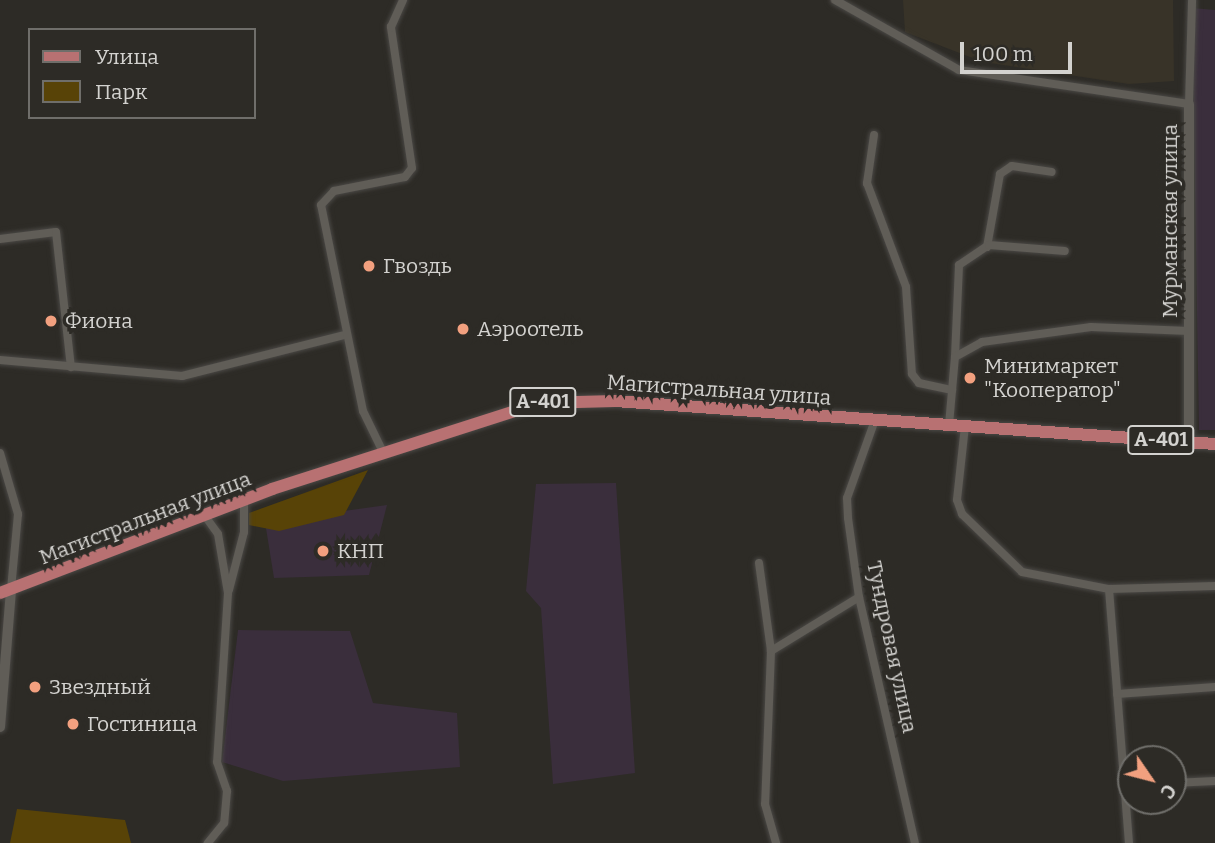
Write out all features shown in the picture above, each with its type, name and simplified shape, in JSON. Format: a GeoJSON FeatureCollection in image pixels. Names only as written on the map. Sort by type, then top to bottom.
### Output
{"type":"FeatureCollection","features":[{"type":"Feature","properties":{"kind":"main road","name":"Магистральная улица"},"geometry":{"type":"LineString","coordinates":[[6,592],[382,450],[517,407],[578,400],[1215,444]]}},
{"type":"Feature","properties":{"kind":"street"},"geometry":{"type":"LineString","coordinates":[[382,450],[363,411],[344,335],[321,205],[334,191],[405,177],[412,168],[391,27],[404,0]]}},
{"type":"Feature","properties":{"kind":"street"},"geometry":{"type":"LineString","coordinates":[[835,0],[959,70],[1189,104]]}},
{"type":"Feature","properties":{"kind":"street","name":"Мурманская улица"},"geometry":{"type":"LineString","coordinates":[[1189,442],[1189,104],[1192,0]]}},
{"type":"Feature","properties":{"kind":"street"},"geometry":{"type":"LineString","coordinates":[[874,135],[867,183],[906,287],[912,374],[919,383],[952,390]]}},
{"type":"Feature","properties":{"kind":"street"},"geometry":{"type":"LineString","coordinates":[[949,425],[957,272],[987,247],[1000,174],[1012,166],[1052,172]]}},
{"type":"Feature","properties":{"kind":"street"},"geometry":{"type":"LineString","coordinates":[[0,239],[56,232],[71,367]]}},
{"type":"Feature","properties":{"kind":"street"},"geometry":{"type":"LineString","coordinates":[[987,247],[1065,251]]}},
{"type":"Feature","properties":{"kind":"street"},"geometry":{"type":"LineString","coordinates":[[954,357],[982,342],[1091,327],[1189,331]]}},
{"type":"Feature","properties":{"kind":"street"},"geometry":{"type":"LineString","coordinates":[[0,360],[182,376],[344,335]]}},
{"type":"Feature","properties":{"kind":"street","name":"Тундровая улица"},"geometry":{"type":"LineString","coordinates":[[875,420],[847,498],[859,597],[876,651],[915,843]]}},
{"type":"Feature","properties":{"kind":"street"},"geometry":{"type":"LineString","coordinates":[[965,426],[957,500],[962,514],[1022,572],[1109,589],[1215,586]]}},
{"type":"Feature","properties":{"kind":"street"},"geometry":{"type":"LineString","coordinates":[[0,453],[18,514],[6,592],[0,727]]}},
{"type":"Feature","properties":{"kind":"street"},"geometry":{"type":"LineString","coordinates":[[208,843],[224,823],[227,791],[218,749],[228,593],[244,532],[244,500]]}},
{"type":"Feature","properties":{"kind":"street"},"geometry":{"type":"LineString","coordinates":[[205,516],[218,534],[228,593]]}},
{"type":"Feature","properties":{"kind":"street"},"geometry":{"type":"LineString","coordinates":[[759,563],[771,651],[765,804],[776,843]]}},
{"type":"Feature","properties":{"kind":"street"},"geometry":{"type":"LineString","coordinates":[[1109,589],[1123,745]]}},
{"type":"Feature","properties":{"kind":"street"},"geometry":{"type":"LineString","coordinates":[[771,651],[859,597]]}},
{"type":"Feature","properties":{"kind":"street"},"geometry":{"type":"LineString","coordinates":[[1117,694],[1215,687]]}},
{"type":"Feature","properties":{"kind":"street"},"geometry":{"type":"LineString","coordinates":[[1187,782],[1215,781]]}},
{"type":"Feature","properties":{"kind":"street"},"geometry":{"type":"LineString","coordinates":[[1129,815],[1129,843]]}},
{"type":"Feature","properties":{"kind":"shaded area"},"geometry":{"type":"Polygon","coordinates":[[[903,0],[1173,0],[1174,81],[1129,84],[983,62],[905,32],[903,0]]]}},
{"type":"Feature","properties":{"kind":"shaded area"},"geometry":{"type":"Polygon","coordinates":[[[1192,8],[1215,10],[1215,430],[1199,430],[1192,8]]]}},
{"type":"Feature","properties":{"kind":"shaded area"},"geometry":{"type":"Polygon","coordinates":[[[616,483],[635,773],[553,784],[541,608],[526,591],[536,484],[616,483]]]}},
{"type":"Feature","properties":{"kind":"shaded area"},"geometry":{"type":"Polygon","coordinates":[[[387,505],[369,575],[274,578],[265,522],[387,505]]]}},
{"type":"Feature","properties":{"kind":"shaded area"},"geometry":{"type":"Polygon","coordinates":[[[238,630],[350,631],[373,703],[457,713],[460,767],[283,781],[222,762],[238,630]]]}},
{"type":"Feature","properties":{"kind":"green space"},"geometry":{"type":"Polygon","coordinates":[[[368,470],[344,515],[279,531],[249,525],[249,513],[368,470]]]}},
{"type":"Feature","properties":{"kind":"green space"},"geometry":{"type":"Polygon","coordinates":[[[17,809],[125,820],[131,843],[10,843],[17,809]]]}},
{"type":"Feature","properties":{"kind":"place","name":"Гвоздь"},"geometry":{"type":"Point","coordinates":[369,266]}},
{"type":"Feature","properties":{"kind":"place","name":"Фиона"},"geometry":{"type":"Point","coordinates":[51,321]}},
{"type":"Feature","properties":{"kind":"place","name":"Аэроотель"},"geometry":{"type":"Point","coordinates":[463,329]}},
{"type":"Feature","properties":{"kind":"place","name":"Минимаркет \"Кооператор\""},"geometry":{"type":"Point","coordinates":[970,378]}},
{"type":"Feature","properties":{"kind":"place","name":"КНП"},"geometry":{"type":"Point","coordinates":[323,551]}},
{"type":"Feature","properties":{"kind":"place","name":"Звездный"},"geometry":{"type":"Point","coordinates":[35,687]}},
{"type":"Feature","properties":{"kind":"place","name":"Гостиница"},"geometry":{"type":"Point","coordinates":[73,724]}}]}
